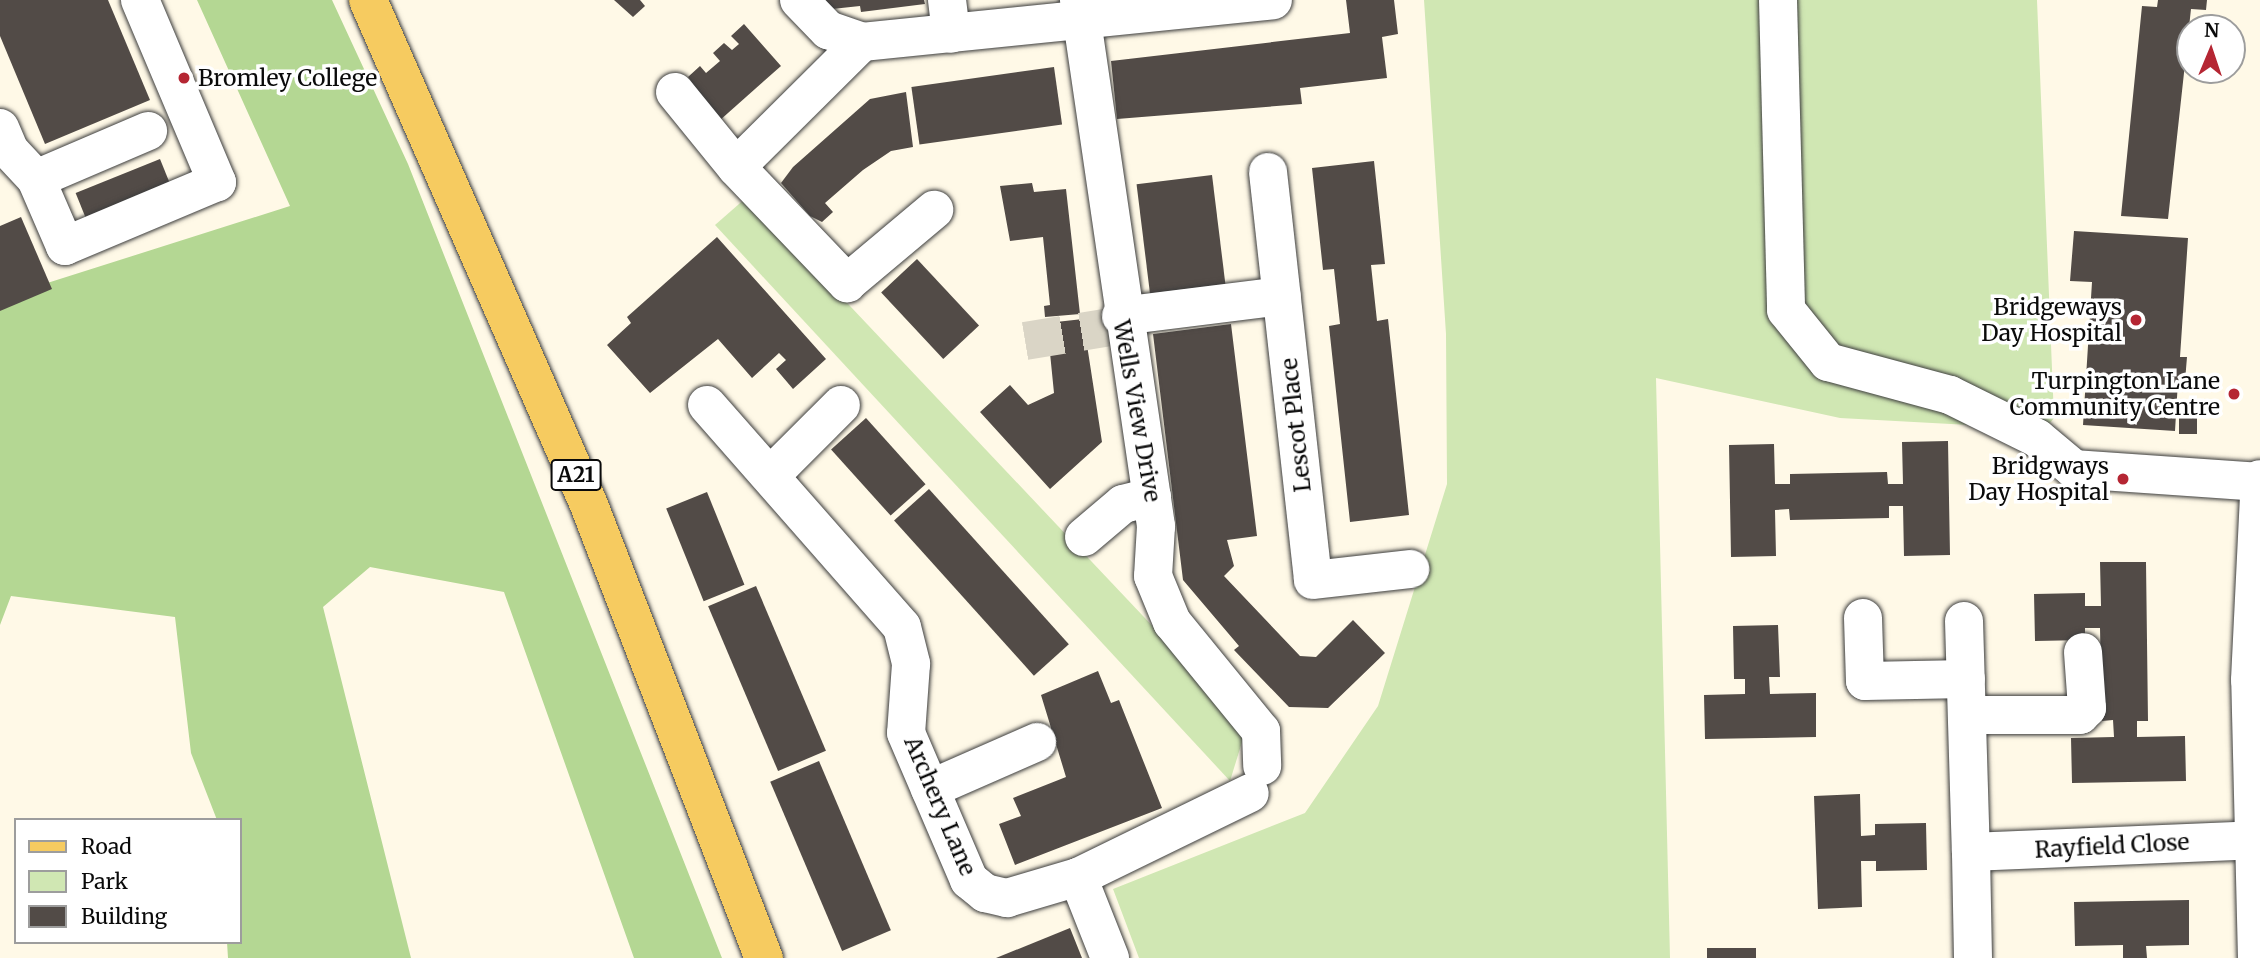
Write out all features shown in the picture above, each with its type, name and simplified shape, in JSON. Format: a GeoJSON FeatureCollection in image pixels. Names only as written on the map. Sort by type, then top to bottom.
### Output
{"type":"FeatureCollection","features":[{"type":"Feature","properties":{"kind":"main road","name":"A21"},"geometry":{"type":"LineString","coordinates":[[368,0],[589,505],[764,958]]}},
{"type":"Feature","properties":{"kind":"street"},"geometry":{"type":"LineString","coordinates":[[0,128],[9,151],[36,179],[65,246],[217,182],[140,0]]}},
{"type":"Feature","properties":{"kind":"street"},"geometry":{"type":"LineString","coordinates":[[799,0],[828,30],[862,41]]}},
{"type":"Feature","properties":{"kind":"street"},"geometry":{"type":"LineString","coordinates":[[736,167],[862,41],[949,17],[1273,0]]}},
{"type":"Feature","properties":{"kind":"street"},"geometry":{"type":"LineString","coordinates":[[1779,0],[1786,310],[1828,362],[1950,395],[2038,438],[2074,469],[2260,480],[2250,667],[2258,958]]}},
{"type":"Feature","properties":{"kind":"street","name":"Wells View Drive"},"geometry":{"type":"LineString","coordinates":[[1081,12],[1121,316],[1152,497],[1153,576],[1172,622],[1261,731],[1256,779]]}},
{"type":"Feature","properties":{"kind":"street"},"geometry":{"type":"LineString","coordinates":[[675,92],[736,167],[847,284],[934,210]]}},
{"type":"Feature","properties":{"kind":"street"},"geometry":{"type":"LineString","coordinates":[[36,179],[148,131]]}},
{"type":"Feature","properties":{"kind":"street","name":"Lescot Place"},"geometry":{"type":"LineString","coordinates":[[1268,172],[1313,580],[1410,569]]}},
{"type":"Feature","properties":{"kind":"street"},"geometry":{"type":"LineString","coordinates":[[1121,316],[1282,296]]}},
{"type":"Feature","properties":{"kind":"street","name":"Archery Lane"},"geometry":{"type":"LineString","coordinates":[[707,405],[773,473],[902,627],[911,664],[906,733],[969,880],[985,892],[1007,898],[1078,877],[1256,779]]}},
{"type":"Feature","properties":{"kind":"street"},"geometry":{"type":"LineString","coordinates":[[773,473],[841,405]]}},
{"type":"Feature","properties":{"kind":"street"},"geometry":{"type":"LineString","coordinates":[[1084,537],[1123,504],[1152,497]]}},
{"type":"Feature","properties":{"kind":"street"},"geometry":{"type":"LineString","coordinates":[[1863,618],[1865,681],[2080,715],[2087,708],[2083,652]]}},
{"type":"Feature","properties":{"kind":"street"},"geometry":{"type":"LineString","coordinates":[[1965,621],[1972,958]]}},
{"type":"Feature","properties":{"kind":"street"},"geometry":{"type":"LineString","coordinates":[[930,789],[1037,743]]}},
{"type":"Feature","properties":{"kind":"street","name":"Rayfield Close"},"geometry":{"type":"LineString","coordinates":[[1970,852],[2253,839]]}},
{"type":"Feature","properties":{"kind":"street"},"geometry":{"type":"LineString","coordinates":[[1078,877],[1110,958]]}},
{"type":"Feature","properties":{"kind":"green space"},"geometry":{"type":"Polygon","coordinates":[[[197,0],[332,0],[408,164],[722,958],[634,958],[504,592],[370,567],[323,607],[411,958],[228,958],[227,944],[242,944],[242,818],[216,818],[191,753],[175,617],[11,596],[0,625],[0,298],[290,206],[197,0]]]}},
{"type":"Feature","properties":{"kind":"green space"},"geometry":{"type":"Polygon","coordinates":[[[1424,0],[2037,0],[2054,418],[2045,429],[1840,418],[1656,378],[1670,958],[1139,958],[1113,889],[1305,813],[1378,706],[1447,484],[1446,334],[1424,0]]]}},
{"type":"Feature","properties":{"kind":"green space"},"geometry":{"type":"Polygon","coordinates":[[[747,197],[1247,726],[1230,781],[715,225],[747,197]]]}},
{"type":"Feature","properties":{"kind":"building"},"geometry":{"type":"Polygon","coordinates":[[[0,0],[108,0],[150,100],[45,144],[0,36],[0,0]]]}},
{"type":"Feature","properties":{"kind":"building"},"geometry":{"type":"Polygon","coordinates":[[[614,0],[640,0],[645,6],[633,17],[614,0]]]}},
{"type":"Feature","properties":{"kind":"building"},"geometry":{"type":"Polygon","coordinates":[[[819,0],[924,0],[925,4],[861,12],[860,6],[832,9],[819,0]]]}},
{"type":"Feature","properties":{"kind":"building"},"geometry":{"type":"Polygon","coordinates":[[[1346,0],[1394,0],[1398,34],[1382,37],[1387,78],[1300,88],[1302,104],[1117,119],[1111,61],[1350,33],[1346,0]]]}},
{"type":"Feature","properties":{"kind":"building"},"geometry":{"type":"Polygon","coordinates":[[[2158,0],[2207,0],[2206,10],[2191,9],[2190,14],[2176,14],[2176,84],[2183,84],[2168,219],[2121,216],[2142,6],[2157,7],[2158,0]]]}},
{"type":"Feature","properties":{"kind":"building"},"geometry":{"type":"Polygon","coordinates":[[[744,24],[781,66],[719,121],[688,77],[700,66],[706,73],[720,61],[713,53],[724,43],[732,50],[739,44],[731,36],[744,24]]]}},
{"type":"Feature","properties":{"kind":"building"},"geometry":{"type":"Polygon","coordinates":[[[1054,67],[1062,124],[919,144],[911,87],[1054,67]]]}},
{"type":"Feature","properties":{"kind":"building"},"geometry":{"type":"Polygon","coordinates":[[[906,92],[913,147],[891,151],[863,170],[825,203],[833,212],[822,222],[810,216],[781,183],[793,167],[870,99],[906,92]]]}},
{"type":"Feature","properties":{"kind":"building"},"geometry":{"type":"Polygon","coordinates":[[[160,159],[172,188],[87,222],[76,193],[160,159]]]}},
{"type":"Feature","properties":{"kind":"building"},"geometry":{"type":"Polygon","coordinates":[[[1374,161],[1385,264],[1371,265],[1377,321],[1388,319],[1409,515],[1350,522],[1329,326],[1340,324],[1334,269],[1323,270],[1312,168],[1374,161]]]}},
{"type":"Feature","properties":{"kind":"building"},"geometry":{"type":"Polygon","coordinates":[[[1212,175],[1225,284],[1150,293],[1137,184],[1212,175]]]}},
{"type":"Feature","properties":{"kind":"building"},"geometry":{"type":"Polygon","coordinates":[[[1032,183],[1034,192],[1066,189],[1080,314],[1045,317],[1044,306],[1050,305],[1043,237],[1010,241],[1000,186],[1032,183]]]}},
{"type":"Feature","properties":{"kind":"building"},"geometry":{"type":"Polygon","coordinates":[[[21,217],[52,289],[0,311],[0,226],[21,217]]]}},
{"type":"Feature","properties":{"kind":"building","name":"Bridgeways Day Hospital"},"geometry":{"type":"Polygon","coordinates":[[[2074,231],[2188,238],[2180,357],[2187,357],[2185,381],[2178,381],[2175,431],[2083,425],[2092,282],[2070,281],[2074,231]]]}},
{"type":"Feature","properties":{"kind":"building"},"geometry":{"type":"Polygon","coordinates":[[[717,237],[826,359],[793,389],[776,369],[786,360],[779,353],[752,378],[718,339],[650,393],[607,345],[631,323],[627,317],[717,237]]]}},
{"type":"Feature","properties":{"kind":"building"},"geometry":{"type":"Polygon","coordinates":[[[917,259],[979,326],[943,359],[881,292],[917,259]]]}},
{"type":"Feature","properties":{"kind":"building"},"geometry":{"type":"Polygon","coordinates":[[[1083,319],[1102,442],[1050,489],[980,412],[1010,385],[1028,405],[1054,393],[1047,323],[1083,319]]]}},
{"type":"Feature","properties":{"kind":"building"},"geometry":{"type":"Polygon","coordinates":[[[1231,324],[1257,536],[1227,540],[1234,566],[1224,576],[1300,656],[1316,657],[1353,620],[1385,653],[1328,708],[1289,707],[1234,650],[1239,646],[1183,580],[1153,334],[1231,324]]]}},
{"type":"Feature","properties":{"kind":"building"},"geometry":{"type":"Polygon","coordinates":[[[866,418],[926,484],[891,516],[831,449],[866,418]]]}},
{"type":"Feature","properties":{"kind":"building"},"geometry":{"type":"Polygon","coordinates":[[[2179,418],[2197,418],[2197,434],[2179,434],[2179,418]]]}},
{"type":"Feature","properties":{"kind":"building"},"geometry":{"type":"Polygon","coordinates":[[[1948,441],[1950,555],[1904,556],[1903,506],[1889,506],[1889,518],[1790,520],[1789,509],[1775,510],[1776,556],[1731,557],[1729,445],[1774,444],[1775,484],[1790,484],[1790,474],[1887,472],[1888,484],[1903,484],[1902,442],[1948,441]]]}},
{"type":"Feature","properties":{"kind":"building"},"geometry":{"type":"Polygon","coordinates":[[[929,489],[1069,644],[1034,676],[894,520],[929,489]]]}},
{"type":"Feature","properties":{"kind":"building"},"geometry":{"type":"Polygon","coordinates":[[[707,492],[744,585],[704,601],[666,508],[707,492]]]}},
{"type":"Feature","properties":{"kind":"building"},"geometry":{"type":"Polygon","coordinates":[[[2100,562],[2146,562],[2148,721],[2137,721],[2137,737],[2185,736],[2186,781],[2072,783],[2071,738],[2114,737],[2113,720],[2102,721],[2100,628],[2085,628],[2085,640],[2035,641],[2034,594],[2085,593],[2085,606],[2101,606],[2100,562]]]}},
{"type":"Feature","properties":{"kind":"building"},"geometry":{"type":"Polygon","coordinates":[[[756,586],[826,751],[778,771],[708,606],[756,586]]]}},
{"type":"Feature","properties":{"kind":"building"},"geometry":{"type":"Polygon","coordinates":[[[1778,625],[1780,677],[1769,677],[1770,694],[1816,693],[1816,737],[1705,739],[1704,695],[1745,694],[1745,679],[1734,679],[1733,626],[1778,625]]]}},
{"type":"Feature","properties":{"kind":"building"},"geometry":{"type":"Polygon","coordinates":[[[1098,671],[1111,703],[1119,700],[1162,808],[1015,865],[999,824],[1021,816],[1013,798],[1066,777],[1041,695],[1098,671]]]}},
{"type":"Feature","properties":{"kind":"building"},"geometry":{"type":"Polygon","coordinates":[[[819,761],[891,930],[842,951],[770,782],[819,761]]]}},
{"type":"Feature","properties":{"kind":"building"},"geometry":{"type":"Polygon","coordinates":[[[1860,794],[1861,836],[1875,835],[1875,824],[1926,823],[1927,870],[1876,871],[1876,861],[1861,861],[1862,907],[1818,909],[1814,796],[1860,794]]]}},
{"type":"Feature","properties":{"kind":"building"},"geometry":{"type":"Polygon","coordinates":[[[2189,900],[2189,945],[2146,946],[2147,958],[2123,958],[2123,945],[2075,946],[2074,902],[2189,900]]]}},
{"type":"Feature","properties":{"kind":"building"},"geometry":{"type":"Polygon","coordinates":[[[1070,928],[1082,958],[996,958],[1070,928]]]}},
{"type":"Feature","properties":{"kind":"building"},"geometry":{"type":"Polygon","coordinates":[[[1707,948],[1756,948],[1756,958],[1707,958],[1707,948]]]}},
{"type":"Feature","properties":{"kind":"tunnel"},"geometry":{"type":"LineString","coordinates":[[1025,341],[1123,325]]}},
{"type":"Feature","properties":{"kind":"place","name":"Bromley College"},"geometry":{"type":"Point","coordinates":[184,78]}},
{"type":"Feature","properties":{"kind":"place","name":"Bridgeways Day Hospital"},"geometry":{"type":"Point","coordinates":[2136,320]}},
{"type":"Feature","properties":{"kind":"place","name":"Turpington Lane Community Centre"},"geometry":{"type":"Point","coordinates":[2234,394]}},
{"type":"Feature","properties":{"kind":"place","name":"Bridgways Day Hospital"},"geometry":{"type":"Point","coordinates":[2123,479]}}]}
